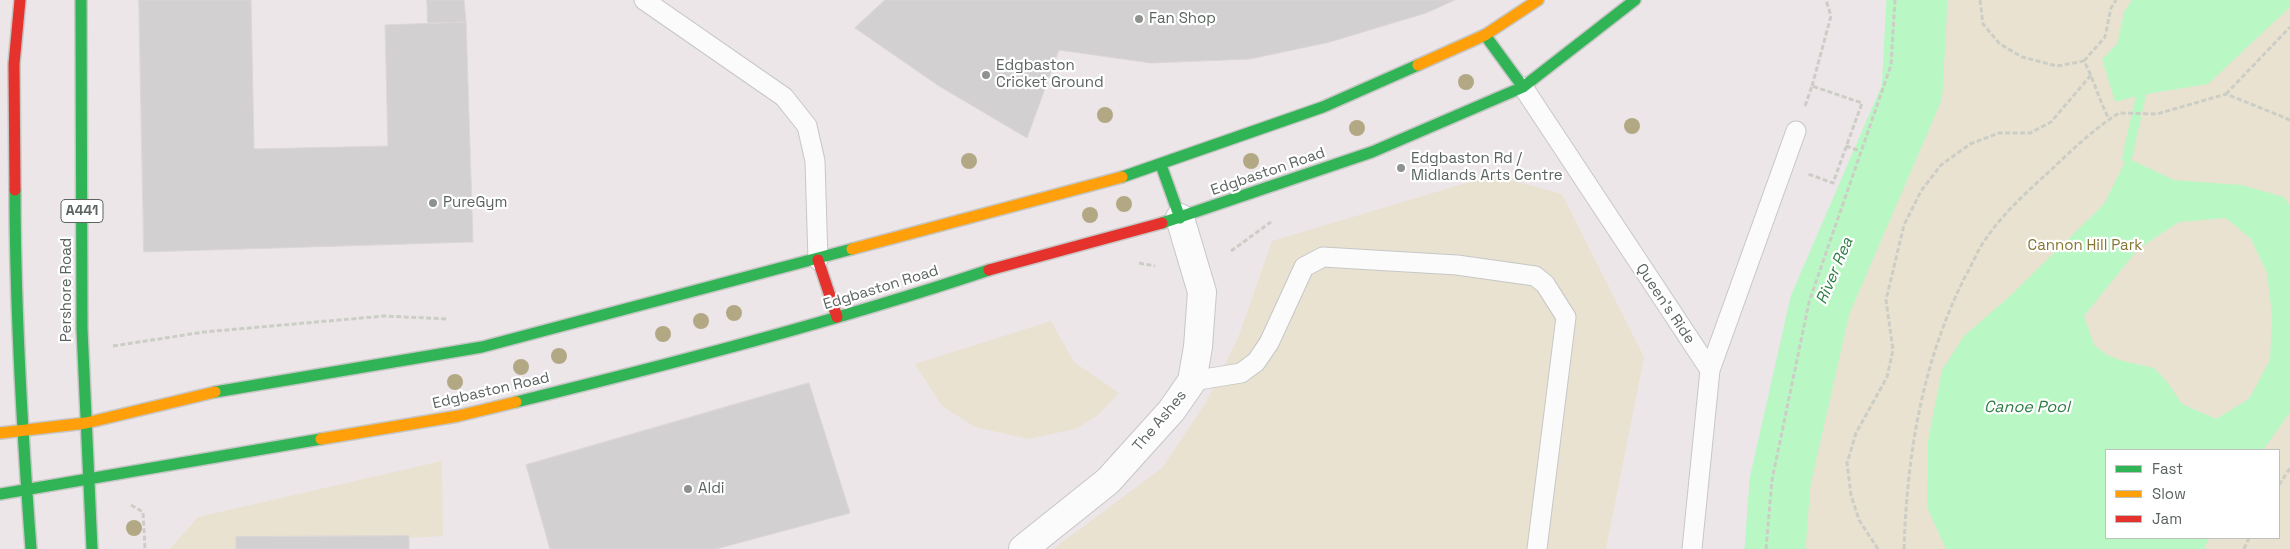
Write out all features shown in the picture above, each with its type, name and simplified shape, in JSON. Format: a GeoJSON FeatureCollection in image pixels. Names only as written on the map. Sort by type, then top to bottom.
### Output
{"type":"FeatureCollection","features":[{"type":"Feature","properties":{"kind":"main road"},"geometry":{"type":"LineString","coordinates":[[20,0],[14,64],[15,262],[22,430],[31,549]]}},
{"type":"Feature","properties":{"kind":"main road","name":"Pershore Road"},"geometry":{"type":"LineString","coordinates":[[81,0],[82,329],[92,549]]}},
{"type":"Feature","properties":{"kind":"main road"},"geometry":{"type":"LineString","coordinates":[[0,433],[86,422],[194,396],[482,347],[818,260],[1103,183],[1161,165],[1323,108],[1486,35],[1538,0]]}},
{"type":"Feature","properties":{"kind":"main road","name":"Edgbaston Road"},"geometry":{"type":"LineString","coordinates":[[0,494],[458,416],[650,369],[893,302],[1002,266],[1180,218],[1372,152],[1522,87],[1635,0]]}},
{"type":"Feature","properties":{"kind":"main road"},"geometry":{"type":"LineString","coordinates":[[1486,35],[1522,87]]}},
{"type":"Feature","properties":{"kind":"main road"},"geometry":{"type":"LineString","coordinates":[[1161,165],[1180,218]]}},
{"type":"Feature","properties":{"kind":"main road"},"geometry":{"type":"LineString","coordinates":[[818,260],[837,317]]}},
{"type":"Feature","properties":{"kind":"street","name":"The Ashes"},"geometry":{"type":"LineString","coordinates":[[1023,549],[1108,481],[1172,410],[1192,381],[1198,347],[1202,292],[1180,218]]}},
{"type":"Feature","properties":{"kind":"lane"},"geometry":{"type":"LineString","coordinates":[[644,0],[784,97],[806,126],[814,161],[818,260]]}},
{"type":"Feature","properties":{"kind":"lane","name":"Queen's Ride"},"geometry":{"type":"LineString","coordinates":[[1522,87],[1710,370]]}},
{"type":"Feature","properties":{"kind":"lane"},"geometry":{"type":"LineString","coordinates":[[1692,549],[1710,370],[1796,131]]}},
{"type":"Feature","properties":{"kind":"lane"},"geometry":{"type":"LineString","coordinates":[[1192,381],[1241,373],[1256,362],[1269,343],[1304,267],[1323,257],[1457,265],[1535,276],[1545,284],[1566,317],[1537,549]]}},
{"type":"Feature","properties":{"kind":"path"},"geometry":{"type":"LineString","coordinates":[[1796,131],[1812,86],[1831,16],[1826,0]]}},
{"type":"Feature","properties":{"kind":"path"},"geometry":{"type":"LineString","coordinates":[[1766,549],[1772,480],[1808,302],[1891,65],[1895,0]]}},
{"type":"Feature","properties":{"kind":"path"},"geometry":{"type":"LineString","coordinates":[[1980,0],[1983,24],[2000,44],[2022,57],[2056,66],[2084,61],[2104,37],[2111,8],[2116,0]]}},
{"type":"Feature","properties":{"kind":"path"},"geometry":{"type":"LineString","coordinates":[[1904,549],[1906,497],[1914,430],[1932,358],[1955,298],[1984,241],[2016,202],[2109,119],[2119,113],[2157,114],[2226,94],[2290,27]]}},
{"type":"Feature","properties":{"kind":"path"},"geometry":{"type":"LineString","coordinates":[[2084,61],[2091,75],[2096,95],[2109,119]]}},
{"type":"Feature","properties":{"kind":"path"},"geometry":{"type":"LineString","coordinates":[[1878,549],[1859,520],[1851,494],[1847,463],[1856,433],[1887,377],[1893,350],[1886,300],[1904,225],[1922,191],[1941,165],[1970,144],[1999,133],[2030,133],[2051,122],[2091,75]]}},
{"type":"Feature","properties":{"kind":"path"},"geometry":{"type":"LineString","coordinates":[[1812,86],[1862,103],[1833,183]]}},
{"type":"Feature","properties":{"kind":"path"},"geometry":{"type":"LineString","coordinates":[[2226,94],[2288,119],[2290,122]]}},
{"type":"Feature","properties":{"kind":"path"},"geometry":{"type":"LineString","coordinates":[[1846,146],[1860,151]]}},
{"type":"Feature","properties":{"kind":"path"},"geometry":{"type":"LineString","coordinates":[[1231,252],[1277,217]]}},
{"type":"Feature","properties":{"kind":"path"},"geometry":{"type":"LineString","coordinates":[[125,345],[204,332],[384,316],[449,319]]}},
{"type":"Feature","properties":{"kind":"path"},"geometry":{"type":"LineString","coordinates":[[2280,483],[2290,468]]}},
{"type":"Feature","properties":{"kind":"path"},"geometry":{"type":"LineString","coordinates":[[143,512],[145,549]]}},
{"type":"Feature","properties":{"kind":"green space","name":"Cannon Hill Park"},"geometry":{"type":"Polygon","coordinates":[[[1933,0],[2290,0],[2290,549],[1792,549],[1833,315],[1928,89],[1933,0]]]}},
{"type":"Feature","properties":{"kind":"green space"},"geometry":{"type":"Polygon","coordinates":[[[1493,175],[1562,194],[1644,357],[1606,549],[1053,549],[1162,468],[1206,402],[1238,338],[1272,241],[1493,175]]]}},
{"type":"Feature","properties":{"kind":"green space"},"geometry":{"type":"Polygon","coordinates":[[[1051,321],[1074,362],[1119,393],[1097,416],[1075,429],[1029,439],[975,427],[942,406],[915,364],[1051,321]]]}},
{"type":"Feature","properties":{"kind":"green space"},"geometry":{"type":"Polygon","coordinates":[[[442,461],[443,536],[236,549],[170,549],[198,517],[442,461]]]}},
{"type":"Feature","properties":{"kind":"water"},"geometry":{"type":"Polygon","coordinates":[[[2132,0],[2290,0],[2290,7],[2208,84],[2141,95],[2115,102],[2102,59],[2117,44],[2124,12],[2132,0]]]}},
{"type":"Feature","properties":{"kind":"water","name":"Canoe Pool"},"geometry":{"type":"Polygon","coordinates":[[[2127,158],[2174,180],[2241,185],[2284,197],[2290,206],[2290,412],[2264,449],[2105,449],[2105,539],[2209,539],[2204,549],[1946,549],[1927,507],[1928,440],[1942,370],[1964,336],[2009,297],[2104,204],[2127,158]],[[2226,218],[2179,222],[2138,249],[2084,316],[2094,345],[2107,355],[2123,361],[2154,368],[2168,383],[2182,404],[2216,419],[2249,399],[2270,360],[2272,315],[2267,273],[2251,239],[2226,218]]]}},
{"type":"Feature","properties":{"kind":"building"},"geometry":{"type":"Polygon","coordinates":[[[139,0],[251,0],[254,149],[388,146],[385,25],[466,22],[473,242],[144,252],[139,0]]]}},
{"type":"Feature","properties":{"kind":"building"},"geometry":{"type":"Polygon","coordinates":[[[427,0],[464,0],[466,22],[428,23],[427,0]]]}},
{"type":"Feature","properties":{"kind":"building","name":"Edgbaston Cricket Ground"},"geometry":{"type":"Polygon","coordinates":[[[885,0],[1455,0],[1426,13],[1330,42],[1250,59],[1151,63],[1059,50],[1027,138],[939,86],[855,28],[885,0]]]}},
{"type":"Feature","properties":{"kind":"building","name":"Aldi"},"geometry":{"type":"Polygon","coordinates":[[[809,383],[850,513],[716,549],[550,549],[526,465],[809,383]]]}},
{"type":"Feature","properties":{"kind":"building"},"geometry":{"type":"Polygon","coordinates":[[[409,536],[409,549],[236,549],[236,537],[409,536]]]}},
{"type":"Feature","properties":{"kind":"waterway","name":"River Rea"},"geometry":{"type":"LineString","coordinates":[[1775,549],[1780,482],[1820,305],[1912,92],[1917,0]]}},
{"type":"Feature","properties":{"kind":"waterway"},"geometry":{"type":"LineString","coordinates":[[2127,158],[2141,95]]}},
{"type":"Feature","properties":{"kind":"traffic: fast"},"geometry":{"type":"LineString","coordinates":[[81,0],[82,329],[92,549]]}},
{"type":"Feature","properties":{"kind":"traffic: fast"},"geometry":{"type":"LineString","coordinates":[[1162,223],[1372,152],[1523,87],[1635,0]]}},
{"type":"Feature","properties":{"kind":"traffic: fast"},"geometry":{"type":"LineString","coordinates":[[1485,35],[1523,87]]}},
{"type":"Feature","properties":{"kind":"traffic: fast"},"geometry":{"type":"LineString","coordinates":[[1122,177],[1323,107],[1418,65]]}},
{"type":"Feature","properties":{"kind":"traffic: fast"},"geometry":{"type":"LineString","coordinates":[[1161,165],[1180,218]]}},
{"type":"Feature","properties":{"kind":"traffic: fast"},"geometry":{"type":"LineString","coordinates":[[15,190],[16,280],[31,549]]}},
{"type":"Feature","properties":{"kind":"traffic: fast"},"geometry":{"type":"LineString","coordinates":[[215,392],[482,347],[852,249]]}},
{"type":"Feature","properties":{"kind":"traffic: fast"},"geometry":{"type":"LineString","coordinates":[[516,402],[754,341],[872,307],[989,270]]}},
{"type":"Feature","properties":{"kind":"traffic: fast"},"geometry":{"type":"LineString","coordinates":[[0,494],[321,439]]}},
{"type":"Feature","properties":{"kind":"traffic: slow"},"geometry":{"type":"LineString","coordinates":[[1418,65],[1485,35],[1538,0]]}},
{"type":"Feature","properties":{"kind":"traffic: slow"},"geometry":{"type":"LineString","coordinates":[[852,249],[1122,177]]}},
{"type":"Feature","properties":{"kind":"traffic: slow"},"geometry":{"type":"LineString","coordinates":[[0,433],[86,423],[215,392]]}},
{"type":"Feature","properties":{"kind":"traffic: slow"},"geometry":{"type":"LineString","coordinates":[[321,439],[458,416],[516,402]]}},
{"type":"Feature","properties":{"kind":"traffic: jam"},"geometry":{"type":"LineString","coordinates":[[15,190],[14,64],[20,0]]}},
{"type":"Feature","properties":{"kind":"traffic: jam"},"geometry":{"type":"LineString","coordinates":[[989,270],[1162,223]]}},
{"type":"Feature","properties":{"kind":"traffic: jam"},"geometry":{"type":"LineString","coordinates":[[818,260],[837,317]]}},
{"type":"Feature","properties":{"kind":"place","name":"Fan Shop"},"geometry":{"type":"Point","coordinates":[1139,19]}},
{"type":"Feature","properties":{"kind":"place","name":"Edgbaston Cricket Ground"},"geometry":{"type":"Point","coordinates":[986,75]}},
{"type":"Feature","properties":{"kind":"place","name":"Edgbaston Rd / Midlands Arts Centre"},"geometry":{"type":"Point","coordinates":[1401,168]}},
{"type":"Feature","properties":{"kind":"place","name":"PureGym"},"geometry":{"type":"Point","coordinates":[433,203]}},
{"type":"Feature","properties":{"kind":"place","name":"Aldi"},"geometry":{"type":"Point","coordinates":[688,489]}}]}
